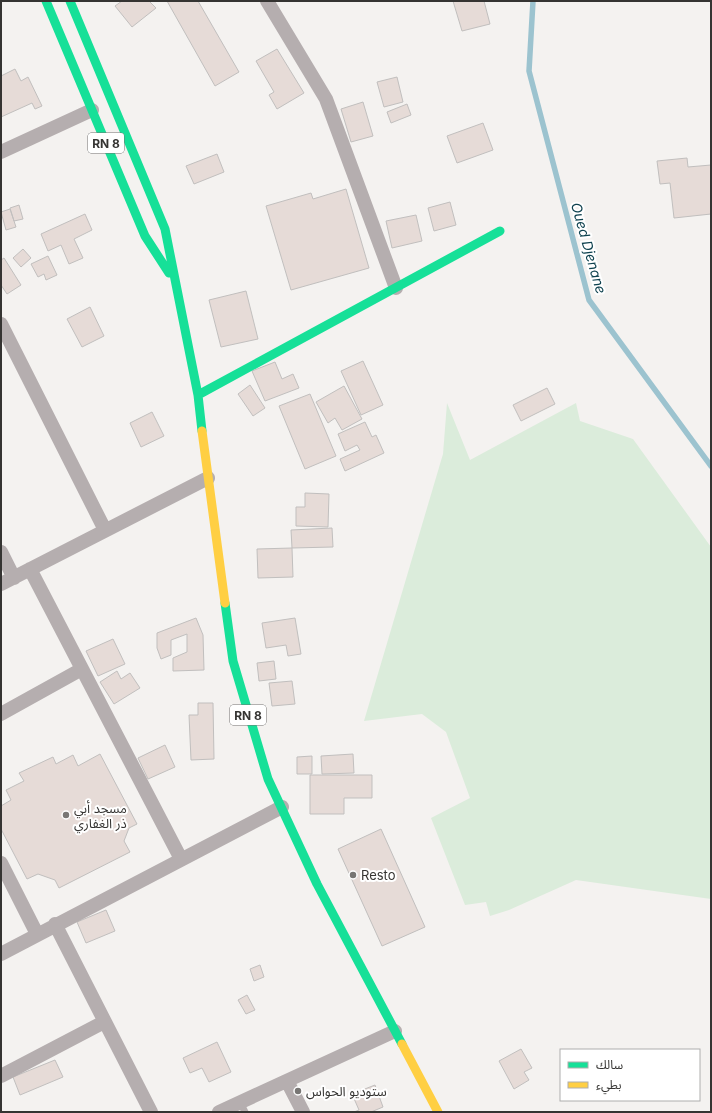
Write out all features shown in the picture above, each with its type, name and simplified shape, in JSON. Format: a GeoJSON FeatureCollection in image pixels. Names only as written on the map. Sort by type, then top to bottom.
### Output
{"type":"FeatureCollection","features":[{"type":"Feature","properties":{"kind":"main road","name":"RN 8"},"geometry":{"type":"LineString","coordinates":[[46,1],[145,236],[174,280]]}},
{"type":"Feature","properties":{"kind":"main road","name":"RN 8"},"geometry":{"type":"LineString","coordinates":[[70,1],[165,229],[198,395],[208,478],[234,661],[268,779],[317,884],[438,1112]]}},
{"type":"Feature","properties":{"kind":"main road"},"geometry":{"type":"LineString","coordinates":[[198,395],[500,231]]}},
{"type":"Feature","properties":{"kind":"street"},"geometry":{"type":"LineString","coordinates":[[267,1],[326,98],[396,288]]}},
{"type":"Feature","properties":{"kind":"street"},"geometry":{"type":"LineString","coordinates":[[1,152],[92,110]]}},
{"type":"Feature","properties":{"kind":"street"},"geometry":{"type":"LineString","coordinates":[[1,324],[105,530]]}},
{"type":"Feature","properties":{"kind":"street"},"geometry":{"type":"LineString","coordinates":[[1,584],[208,478]]}},
{"type":"Feature","properties":{"kind":"street"},"geometry":{"type":"LineString","coordinates":[[1,552],[14,578]]}},
{"type":"Feature","properties":{"kind":"street"},"geometry":{"type":"LineString","coordinates":[[30,569],[181,859]]}},
{"type":"Feature","properties":{"kind":"street"},"geometry":{"type":"LineString","coordinates":[[1,714],[82,669]]}},
{"type":"Feature","properties":{"kind":"street"},"geometry":{"type":"LineString","coordinates":[[1,954],[55,924],[282,807]]}},
{"type":"Feature","properties":{"kind":"street"},"geometry":{"type":"LineString","coordinates":[[1,863],[38,934]]}},
{"type":"Feature","properties":{"kind":"street"},"geometry":{"type":"LineString","coordinates":[[55,924],[151,1112]]}},
{"type":"Feature","properties":{"kind":"street"},"geometry":{"type":"LineString","coordinates":[[1,1076],[104,1022]]}},
{"type":"Feature","properties":{"kind":"street"},"geometry":{"type":"LineString","coordinates":[[218,1112],[242,1107],[287,1081],[395,1031]]}},
{"type":"Feature","properties":{"kind":"street"},"geometry":{"type":"LineString","coordinates":[[287,1081],[303,1112]]}},
{"type":"Feature","properties":{"kind":"green space"},"geometry":{"type":"Polygon","coordinates":[[[447,403],[470,460],[576,403],[580,421],[633,439],[711,547],[711,899],[576,880],[509,910],[490,916],[486,902],[465,905],[431,818],[470,798],[446,732],[422,714],[364,721],[443,454],[447,403]]]}},
{"type":"Feature","properties":{"kind":"building"},"geometry":{"type":"Polygon","coordinates":[[[122,1],[149,1],[156,8],[132,27],[115,6],[122,1]]]}},
{"type":"Feature","properties":{"kind":"building"},"geometry":{"type":"Polygon","coordinates":[[[167,1],[198,1],[239,72],[215,86],[167,1]]]}},
{"type":"Feature","properties":{"kind":"building"},"geometry":{"type":"Polygon","coordinates":[[[453,1],[484,1],[490,24],[462,31],[453,1]]]}},
{"type":"Feature","properties":{"kind":"building"},"geometry":{"type":"Polygon","coordinates":[[[277,49],[304,93],[277,109],[269,95],[274,92],[256,61],[277,49]]]}},
{"type":"Feature","properties":{"kind":"building"},"geometry":{"type":"Polygon","coordinates":[[[15,69],[21,81],[28,77],[42,106],[35,109],[32,103],[1,117],[1,76],[15,69]]]}},
{"type":"Feature","properties":{"kind":"building"},"geometry":{"type":"Polygon","coordinates":[[[397,77],[403,102],[384,107],[377,82],[397,77]]]}},
{"type":"Feature","properties":{"kind":"building"},"geometry":{"type":"Polygon","coordinates":[[[363,102],[373,136],[351,142],[341,109],[363,102]]]}},
{"type":"Feature","properties":{"kind":"building"},"geometry":{"type":"Polygon","coordinates":[[[407,104],[411,115],[391,123],[387,112],[407,104]]]}},
{"type":"Feature","properties":{"kind":"building"},"geometry":{"type":"Polygon","coordinates":[[[483,123],[493,150],[457,163],[447,136],[483,123]]]}},
{"type":"Feature","properties":{"kind":"building"},"geometry":{"type":"Polygon","coordinates":[[[217,154],[224,172],[194,184],[186,166],[217,154]]]}},
{"type":"Feature","properties":{"kind":"building"},"geometry":{"type":"Polygon","coordinates":[[[687,158],[688,167],[711,165],[711,214],[674,218],[670,183],[660,184],[657,161],[687,158]]]}},
{"type":"Feature","properties":{"kind":"building"},"geometry":{"type":"Polygon","coordinates":[[[346,189],[369,268],[291,290],[266,206],[311,193],[313,199],[346,189]]]}},
{"type":"Feature","properties":{"kind":"building"},"geometry":{"type":"Polygon","coordinates":[[[450,202],[456,225],[434,231],[428,208],[450,202]]]}},
{"type":"Feature","properties":{"kind":"building"},"geometry":{"type":"Polygon","coordinates":[[[19,205],[23,219],[14,221],[10,208],[19,205]]]}},
{"type":"Feature","properties":{"kind":"building"},"geometry":{"type":"Polygon","coordinates":[[[10,209],[16,227],[6,230],[1,212],[10,209]]]}},
{"type":"Feature","properties":{"kind":"building"},"geometry":{"type":"Polygon","coordinates":[[[85,214],[92,230],[74,239],[83,258],[69,264],[61,245],[48,251],[41,234],[85,214]]]}},
{"type":"Feature","properties":{"kind":"building"},"geometry":{"type":"Polygon","coordinates":[[[416,215],[422,241],[392,248],[386,221],[416,215]]]}},
{"type":"Feature","properties":{"kind":"building"},"geometry":{"type":"Polygon","coordinates":[[[23,249],[31,258],[21,267],[13,258],[23,249]]]}},
{"type":"Feature","properties":{"kind":"building"},"geometry":{"type":"Polygon","coordinates":[[[48,256],[57,275],[46,280],[44,274],[38,277],[31,264],[48,256]]]}},
{"type":"Feature","properties":{"kind":"building"},"geometry":{"type":"Polygon","coordinates":[[[4,258],[21,285],[7,294],[1,285],[1,260],[4,258]]]}},
{"type":"Feature","properties":{"kind":"building"},"geometry":{"type":"Polygon","coordinates":[[[246,291],[258,339],[221,347],[209,300],[246,291]]]}},
{"type":"Feature","properties":{"kind":"building"},"geometry":{"type":"Polygon","coordinates":[[[90,307],[104,336],[82,347],[67,319],[90,307]]]}},
{"type":"Feature","properties":{"kind":"building"},"geometry":{"type":"Polygon","coordinates":[[[363,361],[383,405],[361,415],[341,371],[363,361]]]}},
{"type":"Feature","properties":{"kind":"building"},"geometry":{"type":"Polygon","coordinates":[[[275,362],[282,379],[293,374],[299,388],[265,401],[252,371],[275,362]]]}},
{"type":"Feature","properties":{"kind":"building"},"geometry":{"type":"Polygon","coordinates":[[[250,385],[265,408],[253,416],[238,394],[250,385]]]}},
{"type":"Feature","properties":{"kind":"building"},"geometry":{"type":"Polygon","coordinates":[[[344,386],[362,419],[342,430],[335,418],[328,423],[316,402],[344,386]]]}},
{"type":"Feature","properties":{"kind":"building"},"geometry":{"type":"Polygon","coordinates":[[[547,388],[555,404],[521,421],[513,405],[547,388]]]}},
{"type":"Feature","properties":{"kind":"building"},"geometry":{"type":"Polygon","coordinates":[[[310,394],[336,456],[305,469],[279,406],[310,394]]]}},
{"type":"Feature","properties":{"kind":"building"},"geometry":{"type":"Polygon","coordinates":[[[152,412],[164,436],[141,447],[130,423],[152,412]]]}},
{"type":"Feature","properties":{"kind":"building"},"geometry":{"type":"Polygon","coordinates":[[[365,422],[372,437],[376,435],[384,453],[345,471],[340,459],[360,450],[357,445],[345,451],[338,434],[365,422]]]}},
{"type":"Feature","properties":{"kind":"building"},"geometry":{"type":"Polygon","coordinates":[[[305,493],[329,494],[328,527],[296,526],[296,507],[305,507],[305,493]]]}},
{"type":"Feature","properties":{"kind":"building"},"geometry":{"type":"Polygon","coordinates":[[[332,528],[333,547],[292,548],[291,530],[332,528]]]}},
{"type":"Feature","properties":{"kind":"building"},"geometry":{"type":"Polygon","coordinates":[[[292,548],[293,577],[258,578],[257,549],[292,548]]]}},
{"type":"Feature","properties":{"kind":"building"},"geometry":{"type":"Polygon","coordinates":[[[196,618],[203,635],[204,670],[173,671],[173,658],[187,652],[187,634],[171,640],[171,655],[161,659],[157,648],[157,633],[196,618]]]}},
{"type":"Feature","properties":{"kind":"building"},"geometry":{"type":"Polygon","coordinates":[[[295,618],[301,654],[288,656],[286,645],[266,648],[262,623],[295,618]]]}},
{"type":"Feature","properties":{"kind":"building"},"geometry":{"type":"Polygon","coordinates":[[[113,639],[125,664],[98,676],[86,651],[113,639]]]}},
{"type":"Feature","properties":{"kind":"building"},"geometry":{"type":"Polygon","coordinates":[[[274,661],[276,679],[259,681],[257,663],[274,661]]]}},
{"type":"Feature","properties":{"kind":"building"},"geometry":{"type":"Polygon","coordinates":[[[117,671],[121,679],[130,673],[140,688],[114,704],[100,682],[117,671]]]}},
{"type":"Feature","properties":{"kind":"building"},"geometry":{"type":"Polygon","coordinates":[[[292,681],[295,704],[272,706],[269,683],[292,681]]]}},
{"type":"Feature","properties":{"kind":"building"},"geometry":{"type":"Polygon","coordinates":[[[198,703],[213,703],[214,759],[191,760],[189,715],[198,715],[198,703]]]}},
{"type":"Feature","properties":{"kind":"building"},"geometry":{"type":"Polygon","coordinates":[[[165,745],[175,767],[148,779],[138,758],[165,745]]]}},
{"type":"Feature","properties":{"kind":"building","name":"مسجد أبي ذر الغفاري"},"geometry":{"type":"Polygon","coordinates":[[[100,754],[137,824],[129,828],[124,841],[130,852],[59,888],[55,880],[38,874],[27,879],[1,829],[1,806],[11,800],[6,790],[24,781],[19,773],[53,757],[56,764],[73,755],[78,766],[100,754]]]}},
{"type":"Feature","properties":{"kind":"building"},"geometry":{"type":"Polygon","coordinates":[[[353,754],[354,773],[322,774],[321,756],[353,754]]]}},
{"type":"Feature","properties":{"kind":"building"},"geometry":{"type":"Polygon","coordinates":[[[312,756],[312,774],[297,774],[297,757],[312,756]]]}},
{"type":"Feature","properties":{"kind":"building"},"geometry":{"type":"Polygon","coordinates":[[[310,775],[372,775],[372,798],[344,798],[344,814],[310,814],[310,775]]]}},
{"type":"Feature","properties":{"kind":"building"},"geometry":{"type":"Polygon","coordinates":[[[381,829],[425,927],[382,946],[338,849],[381,829]]]}},
{"type":"Feature","properties":{"kind":"building"},"geometry":{"type":"Polygon","coordinates":[[[106,910],[115,931],[86,943],[77,922],[106,910]]]}},
{"type":"Feature","properties":{"kind":"building"},"geometry":{"type":"Polygon","coordinates":[[[260,965],[264,977],[254,981],[250,969],[260,965]]]}},
{"type":"Feature","properties":{"kind":"building"},"geometry":{"type":"Polygon","coordinates":[[[247,995],[255,1010],[246,1014],[238,1000],[247,995]]]}},
{"type":"Feature","properties":{"kind":"building"},"geometry":{"type":"Polygon","coordinates":[[[217,1042],[231,1072],[209,1082],[202,1068],[190,1073],[183,1058],[217,1042]]]}},
{"type":"Feature","properties":{"kind":"building"},"geometry":{"type":"Polygon","coordinates":[[[521,1049],[532,1068],[524,1072],[529,1080],[514,1089],[499,1061],[521,1049]]]}},
{"type":"Feature","properties":{"kind":"building"},"geometry":{"type":"Polygon","coordinates":[[[55,1060],[63,1077],[20,1095],[13,1077],[55,1060]]]}},
{"type":"Feature","properties":{"kind":"building"},"geometry":{"type":"Polygon","coordinates":[[[375,1085],[383,1107],[371,1112],[354,1112],[359,1110],[352,1094],[375,1085]]]}},
{"type":"Feature","properties":{"kind":"waterway","name":"Oued Djenane"},"geometry":{"type":"LineString","coordinates":[[533,1],[529,71],[589,300],[711,466]]}},
{"type":"Feature","properties":{"kind":"traffic: fast"},"geometry":{"type":"LineString","coordinates":[[46,1],[145,236],[169,273]]}},
{"type":"Feature","properties":{"kind":"traffic: fast"},"geometry":{"type":"LineString","coordinates":[[70,1],[165,229],[198,395],[202,431]]}},
{"type":"Feature","properties":{"kind":"traffic: fast"},"geometry":{"type":"LineString","coordinates":[[198,395],[500,231]]}},
{"type":"Feature","properties":{"kind":"traffic: fast"},"geometry":{"type":"LineString","coordinates":[[225,603],[233,661],[268,779],[317,884],[402,1044]]}},
{"type":"Feature","properties":{"kind":"traffic: slow"},"geometry":{"type":"LineString","coordinates":[[202,431],[225,603]]}},
{"type":"Feature","properties":{"kind":"traffic: slow"},"geometry":{"type":"LineString","coordinates":[[402,1044],[438,1112]]}},
{"type":"Feature","properties":{"kind":"place","name":"مسجد أبي ذر الغفاري"},"geometry":{"type":"Point","coordinates":[66,815]}},
{"type":"Feature","properties":{"kind":"place","name":"Resto"},"geometry":{"type":"Point","coordinates":[353,875]}},
{"type":"Feature","properties":{"kind":"place","name":"ستوديو الحواس"},"geometry":{"type":"Point","coordinates":[298,1091]}}]}
